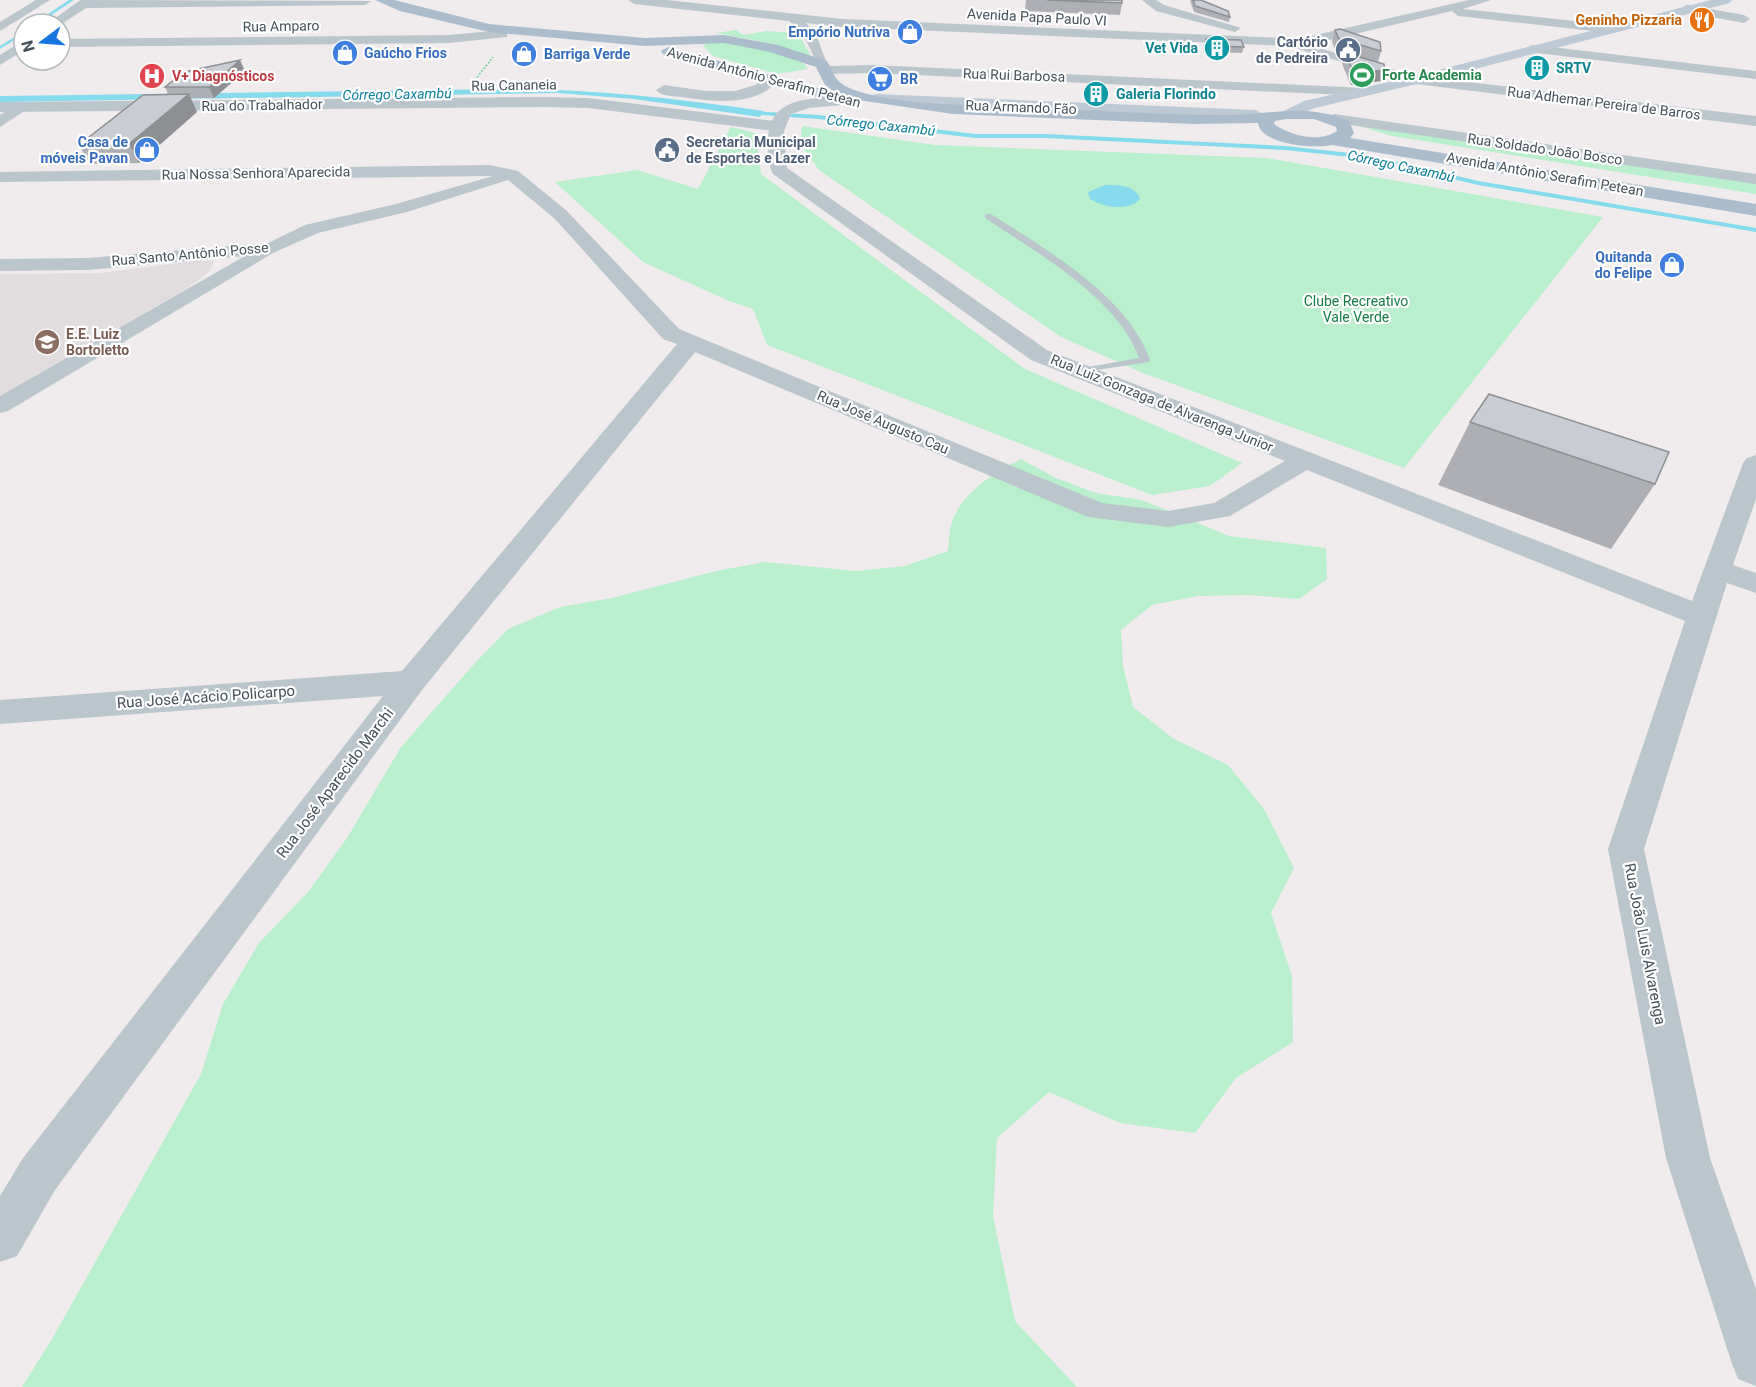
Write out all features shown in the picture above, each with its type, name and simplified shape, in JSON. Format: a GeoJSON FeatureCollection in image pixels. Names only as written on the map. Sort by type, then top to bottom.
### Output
{"type":"FeatureCollection","features":[{"type":"Feature","properties":{"kind":"main road"},"geometry":{"type":"LineString","coordinates":[[381,0],[405,9],[489,28],[645,42],[698,38],[746,41],[823,67]]}},
{"type":"Feature","properties":{"kind":"main road"},"geometry":{"type":"LineString","coordinates":[[1290,112],[1310,104],[1416,80],[1726,0]]}},
{"type":"Feature","properties":{"kind":"main road","name":"Avenida Antônio Serafim Petean"},"geometry":{"type":"LineString","coordinates":[[364,1],[394,13],[506,34],[645,48],[690,56],[768,83],[848,101],[933,112],[1240,129],[1302,140],[1335,126],[1756,210]]}},
{"type":"Feature","properties":{"kind":"main road"},"geometry":{"type":"LineString","coordinates":[[690,56],[693,44],[698,38]]}},
{"type":"Feature","properties":{"kind":"main road"},"geometry":{"type":"LineString","coordinates":[[768,83],[823,67]]}},
{"type":"Feature","properties":{"kind":"main road","name":"Avenida Antônio Serafim Petean"},"geometry":{"type":"LineString","coordinates":[[823,67],[830,82],[844,90],[876,99],[953,109],[1230,120],[1290,112],[1335,126],[1467,154],[1756,200]]}},
{"type":"Feature","properties":{"kind":"main road"},"geometry":{"type":"LineString","coordinates":[[1335,126],[1359,94]]}},
{"type":"Feature","properties":{"kind":"main road"},"geometry":{"type":"LineString","coordinates":[[1270,116],[1266,126],[1278,134]]}},
{"type":"Feature","properties":{"kind":"street"},"geometry":{"type":"LineString","coordinates":[[0,27],[44,0]]}},
{"type":"Feature","properties":{"kind":"street","name":"Avenida Papa Paulo VI"},"geometry":{"type":"LineString","coordinates":[[634,0],[843,23],[1284,42]]}},
{"type":"Feature","properties":{"kind":"street"},"geometry":{"type":"LineString","coordinates":[[784,0],[792,17],[809,32],[823,67]]}},
{"type":"Feature","properties":{"kind":"street"},"geometry":{"type":"LineString","coordinates":[[1148,0],[1160,8],[1284,42],[1302,42],[1482,1]]}},
{"type":"Feature","properties":{"kind":"street"},"geometry":{"type":"LineString","coordinates":[[1733,0],[1751,26]]}},
{"type":"Feature","properties":{"kind":"street"},"geometry":{"type":"LineString","coordinates":[[71,12],[86,2],[364,1]]}},
{"type":"Feature","properties":{"kind":"street"},"geometry":{"type":"LineString","coordinates":[[1482,1],[1478,9],[1506,17]]}},
{"type":"Feature","properties":{"kind":"street"},"geometry":{"type":"LineString","coordinates":[[1688,9],[1751,26]]}},
{"type":"Feature","properties":{"kind":"street"},"geometry":{"type":"LineString","coordinates":[[1437,11],[1611,29]]}},
{"type":"Feature","properties":{"kind":"street"},"geometry":{"type":"LineString","coordinates":[[1553,22],[1579,30],[1576,49],[1593,57]]}},
{"type":"Feature","properties":{"kind":"street"},"geometry":{"type":"LineString","coordinates":[[809,32],[843,23]]}},
{"type":"Feature","properties":{"kind":"street","name":"Avenida Papa Paulo VI"},"geometry":{"type":"LineString","coordinates":[[1172,38],[1212,34],[1221,30],[1224,25]]}},
{"type":"Feature","properties":{"kind":"street","name":"Rua Amparo"},"geometry":{"type":"LineString","coordinates":[[72,43],[449,39],[506,34]]}},
{"type":"Feature","properties":{"kind":"street","name":"Rua Adhemar Pereira de Barros"},"geometry":{"type":"LineString","coordinates":[[1284,42],[1416,80],[1756,122]]}},
{"type":"Feature","properties":{"kind":"street"},"geometry":{"type":"LineString","coordinates":[[1534,49],[1756,75]]}},
{"type":"Feature","properties":{"kind":"street","name":"Rua Rui Barbosa"},"geometry":{"type":"LineString","coordinates":[[823,67],[1276,87],[1359,94]]}},
{"type":"Feature","properties":{"kind":"street"},"geometry":{"type":"LineString","coordinates":[[648,88],[726,96],[746,94],[768,83],[782,117],[848,101]]}},
{"type":"Feature","properties":{"kind":"street","name":"Rua Rui Barbosa"},"geometry":{"type":"LineString","coordinates":[[1276,87],[1310,104]]}},
{"type":"Feature","properties":{"kind":"street"},"geometry":{"type":"LineString","coordinates":[[11,91],[155,90]]}},
{"type":"Feature","properties":{"kind":"street","name":"Rua do Trabalhador"},"geometry":{"type":"LineString","coordinates":[[0,107],[545,102],[782,117]]}},
{"type":"Feature","properties":{"kind":"street"},"geometry":{"type":"LineString","coordinates":[[0,122],[21,107]]}},
{"type":"Feature","properties":{"kind":"street","name":"Rua Luiz Gonzaga de Alvarenga Junior"},"geometry":{"type":"LineString","coordinates":[[782,117],[773,138],[778,170],[1039,355],[1701,616]]}},
{"type":"Feature","properties":{"kind":"street","name":"Rua Soldado João Bosco"},"geometry":{"type":"LineString","coordinates":[[1335,126],[1756,179]]}},
{"type":"Feature","properties":{"kind":"street","name":"Rua Nossa Senhora Aparecida"},"geometry":{"type":"LineString","coordinates":[[0,177],[463,170],[490,170],[512,175]]}},
{"type":"Feature","properties":{"kind":"street","name":"Rua Santo Antônio Posse"},"geometry":{"type":"LineString","coordinates":[[0,265],[88,264],[272,248],[312,229],[401,208],[512,175]]}},
{"type":"Feature","properties":{"kind":"street","name":"Rua José Augusto Cau"},"geometry":{"type":"LineString","coordinates":[[512,175],[561,215],[671,334],[1096,511],[1168,519],[1221,510],[1305,460]]}},
{"type":"Feature","properties":{"kind":"street"},"geometry":{"type":"LineString","coordinates":[[0,406],[272,248]]}},
{"type":"Feature","properties":{"kind":"street","name":"Rua José Aparecido Marchi"},"geometry":{"type":"LineString","coordinates":[[0,1239],[39,1174],[411,682],[691,342]]}},
{"type":"Feature","properties":{"kind":"street","name":"Rua João Luis Alvarenga"},"geometry":{"type":"LineString","coordinates":[[1753,482],[1701,616],[1626,849],[1688,1158],[1756,1361]]}},
{"type":"Feature","properties":{"kind":"street"},"geometry":{"type":"LineString","coordinates":[[1718,569],[1756,583]]}},
{"type":"Feature","properties":{"kind":"street","name":"Rua José Acácio Policarpo"},"geometry":{"type":"LineString","coordinates":[[0,712],[411,682]]}},
{"type":"Feature","properties":{"kind":"lane"},"geometry":{"type":"LineString","coordinates":[[988,216],[1054,260],[1104,298],[1145,353],[1146,360],[1081,371]]}},
{"type":"Feature","properties":{"kind":"path"},"geometry":{"type":"LineString","coordinates":[[471,85],[506,34]]}},
{"type":"Feature","properties":{"kind":"shaded area","name":"E.E. Luiz Bortoletto"},"geometry":{"type":"Polygon","coordinates":[[[200,260],[214,261],[211,270],[188,288],[0,396],[0,274],[102,273],[200,260]]]}},
{"type":"Feature","properties":{"kind":"green space"},"geometry":{"type":"Polygon","coordinates":[[[736,30],[743,35],[767,31],[798,33],[811,56],[763,42],[716,33],[736,30]]]}},
{"type":"Feature","properties":{"kind":"green space"},"geometry":{"type":"Polygon","coordinates":[[[713,41],[780,53],[793,57],[808,69],[777,74],[713,56],[703,45],[713,41]]]}},
{"type":"Feature","properties":{"kind":"green space"},"geometry":{"type":"Polygon","coordinates":[[[1349,123],[1756,182],[1756,194],[1392,136],[1349,123]]]}},
{"type":"Feature","properties":{"kind":"green space","name":"Clube Recreativo Vale Verde"},"geometry":{"type":"Polygon","coordinates":[[[802,126],[935,145],[1267,158],[1603,217],[1404,468],[1143,373],[1061,337],[819,170],[800,144],[802,126]]]}},
{"type":"Feature","properties":{"kind":"green space"},"geometry":{"type":"Polygon","coordinates":[[[731,127],[756,133],[761,174],[1025,369],[1242,463],[1210,486],[1152,495],[767,345],[753,309],[729,301],[643,262],[555,182],[637,170],[698,189],[731,127]]]}},
{"type":"Feature","properties":{"kind":"green space"},"geometry":{"type":"Polygon","coordinates":[[[1021,459],[1056,478],[1096,493],[1142,500],[1229,536],[1326,548],[1327,579],[1299,599],[1249,595],[1198,596],[1152,605],[1121,630],[1123,666],[1133,707],[1174,739],[1228,765],[1264,809],[1294,868],[1271,913],[1292,976],[1293,1042],[1236,1078],[1195,1133],[1120,1123],[1049,1092],[997,1138],[993,1216],[1015,1321],[1077,1387],[22,1387],[52,1339],[201,1074],[223,1004],[259,943],[309,891],[347,838],[401,747],[508,629],[560,607],[612,598],[716,571],[765,562],[856,571],[905,566],[948,551],[952,522],[964,501],[980,484],[1021,459]]]}},
{"type":"Feature","properties":{"kind":"water"},"geometry":{"type":"Polygon","coordinates":[[[510,89],[637,96],[764,111],[760,117],[634,99],[558,93],[0,102],[0,96],[510,89]]]}},
{"type":"Feature","properties":{"kind":"water"},"geometry":{"type":"Polygon","coordinates":[[[1105,185],[1131,188],[1140,199],[1129,206],[1116,207],[1090,199],[1088,192],[1105,185]]]}},
{"type":"Feature","properties":{"kind":"building"},"geometry":{"type":"Polygon","coordinates":[[[1047,0],[1122,0],[1122,3],[1047,0]]]}},
{"type":"Feature","properties":{"kind":"building"},"geometry":{"type":"Polygon","coordinates":[[[1193,0],[1201,0],[1228,11],[1230,17],[1195,6],[1193,0]]]}},
{"type":"Feature","properties":{"kind":"building"},"geometry":{"type":"Polygon","coordinates":[[[1340,29],[1380,42],[1381,51],[1339,39],[1335,30],[1340,29]]]}},
{"type":"Feature","properties":{"kind":"building"},"geometry":{"type":"Polygon","coordinates":[[[1206,39],[1241,40],[1244,47],[1208,46],[1206,39]]]}},
{"type":"Feature","properties":{"kind":"building"},"geometry":{"type":"Polygon","coordinates":[[[1345,53],[1384,64],[1385,70],[1354,73],[1345,53]]]}},
{"type":"Feature","properties":{"kind":"building"},"geometry":{"type":"Polygon","coordinates":[[[240,60],[209,87],[165,87],[184,72],[240,60]]]}},
{"type":"Feature","properties":{"kind":"building"},"geometry":{"type":"Polygon","coordinates":[[[189,94],[129,144],[79,145],[143,95],[189,94]]]}},
{"type":"Feature","properties":{"kind":"building"},"geometry":{"type":"Polygon","coordinates":[[[1489,394],[1669,452],[1655,484],[1470,422],[1489,394]]]}},
{"type":"Feature","properties":{"kind":"waterway"},"geometry":{"type":"LineString","coordinates":[[54,12],[72,0]]}},
{"type":"Feature","properties":{"kind":"waterway"},"geometry":{"type":"LineString","coordinates":[[0,48],[12,40]]}},
{"type":"Feature","properties":{"kind":"waterway","name":"Córrego Caxambú"},"geometry":{"type":"LineString","coordinates":[[749,113],[818,117],[975,136],[1046,136],[1285,148],[1369,157],[1478,183],[1756,230]]}},
{"type":"Feature","properties":{"kind":"place","name":"Geninho Pizzaria"},"geometry":{"type":"Point","coordinates":[1702,20]}},
{"type":"Feature","properties":{"kind":"place","name":"Empório Nutriva"},"geometry":{"type":"Point","coordinates":[910,32]}},
{"type":"Feature","properties":{"kind":"place","name":"Vet Vida"},"geometry":{"type":"Point","coordinates":[1217,48]}},
{"type":"Feature","properties":{"kind":"place","name":"Cartório de Pedreira"},"geometry":{"type":"Point","coordinates":[1348,50]}},
{"type":"Feature","properties":{"kind":"place","name":"Gaúcho Frios"},"geometry":{"type":"Point","coordinates":[345,53]}},
{"type":"Feature","properties":{"kind":"place","name":"Barriga Verde"},"geometry":{"type":"Point","coordinates":[524,54]}},
{"type":"Feature","properties":{"kind":"place","name":"SRTV"},"geometry":{"type":"Point","coordinates":[1537,68]}},
{"type":"Feature","properties":{"kind":"place","name":"Forte Academia"},"geometry":{"type":"Point","coordinates":[1362,75]}},
{"type":"Feature","properties":{"kind":"place","name":"V+ Diagnósticos"},"geometry":{"type":"Point","coordinates":[152,76]}},
{"type":"Feature","properties":{"kind":"place","name":"BR"},"geometry":{"type":"Point","coordinates":[880,79]}},
{"type":"Feature","properties":{"kind":"place","name":"Galeria Florindo"},"geometry":{"type":"Point","coordinates":[1096,94]}},
{"type":"Feature","properties":{"kind":"place","name":"Casa de móveis Pavan"},"geometry":{"type":"Point","coordinates":[147,150]}},
{"type":"Feature","properties":{"kind":"place","name":"Secretaria Municipal de Esportes e Lazer"},"geometry":{"type":"Point","coordinates":[667,150]}},
{"type":"Feature","properties":{"kind":"place","name":"Quitanda do Felipe"},"geometry":{"type":"Point","coordinates":[1672,265]}},
{"type":"Feature","properties":{"kind":"place","name":"E.E. Luiz Bortoletto"},"geometry":{"type":"Point","coordinates":[47,342]}}]}
